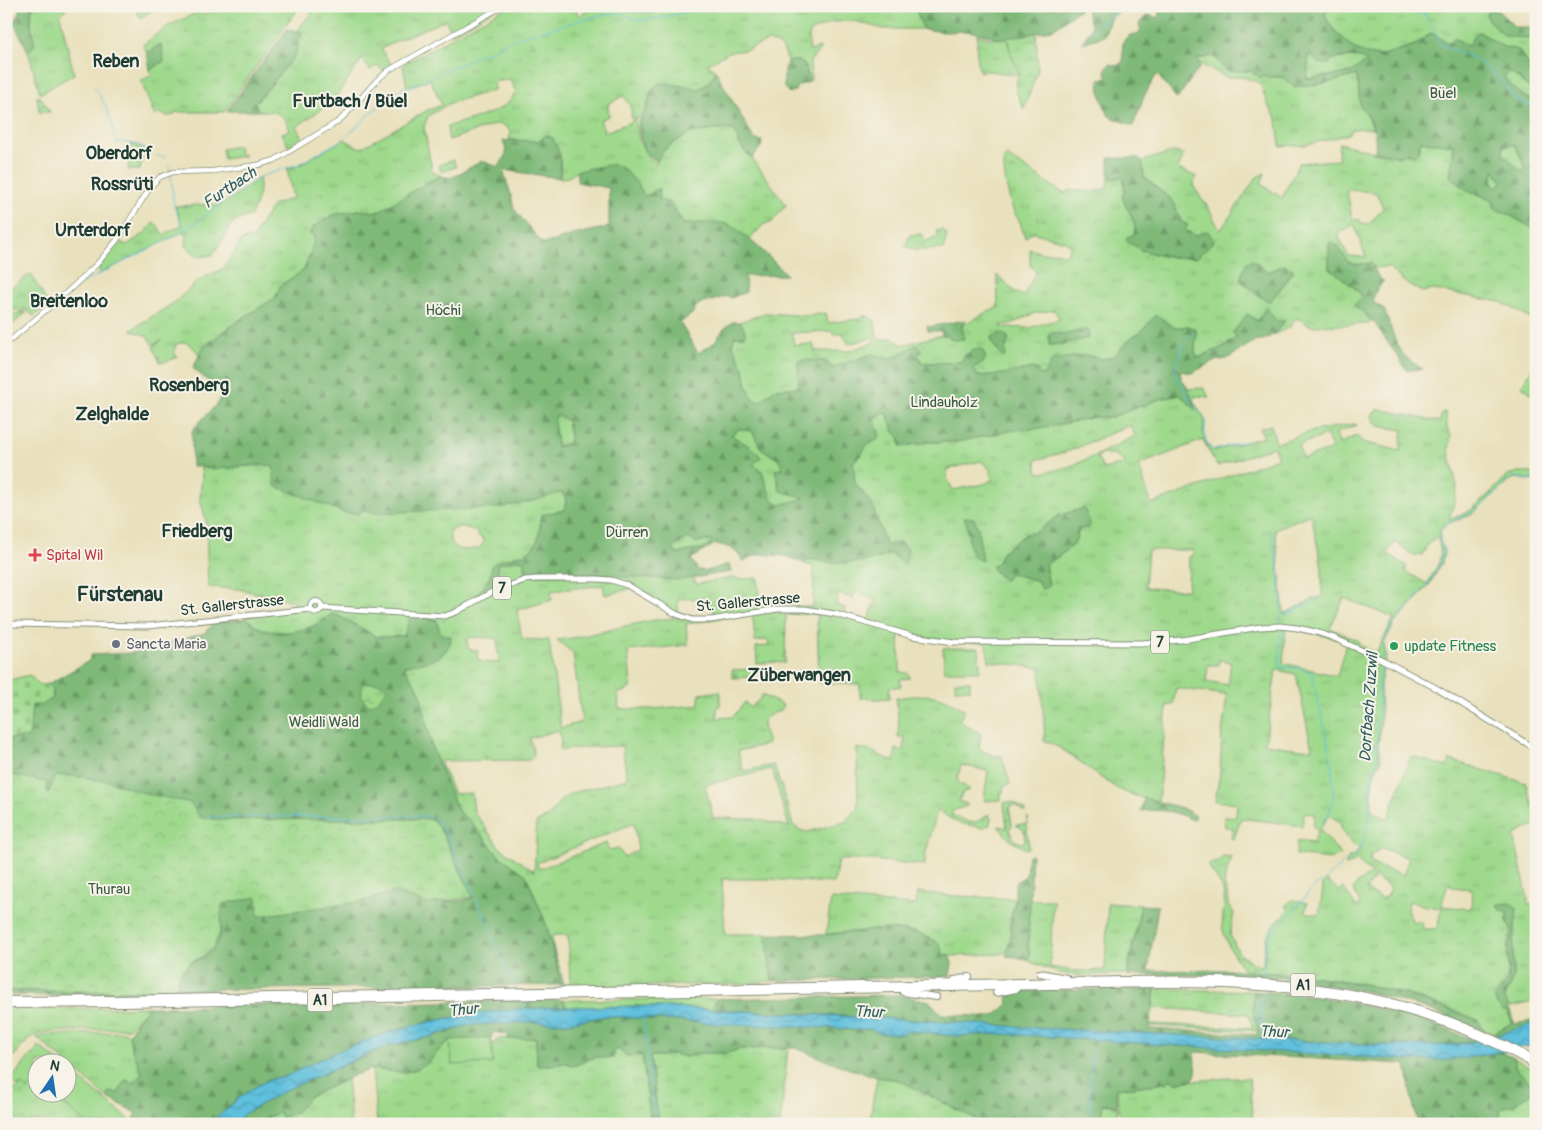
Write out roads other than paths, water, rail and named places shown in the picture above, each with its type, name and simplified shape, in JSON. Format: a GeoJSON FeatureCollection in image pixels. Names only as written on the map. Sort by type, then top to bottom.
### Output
{"type":"FeatureCollection","features":[{"type":"Feature","properties":{"kind":"highway","name":"A1"},"geometry":{"type":"LineString","coordinates":[[1040,973],[1070,978],[1123,982]]}},
{"type":"Feature","properties":{"kind":"highway","name":"A1"},"geometry":{"type":"LineString","coordinates":[[914,984],[969,977]]}},
{"type":"Feature","properties":{"kind":"highway","name":"A1"},"geometry":{"type":"LineString","coordinates":[[6,1005],[1097,980]]}},
{"type":"Feature","properties":{"kind":"highway","name":"A1"},"geometry":{"type":"LineString","coordinates":[[6,1000],[869,989],[1246,980],[1324,988],[1365,995],[1399,1004],[1440,1017],[1536,1061]]}},
{"type":"Feature","properties":{"kind":"highway","name":"A1"},"geometry":{"type":"LineString","coordinates":[[996,993],[1049,986]]}},
{"type":"Feature","properties":{"kind":"highway","name":"A1"},"geometry":{"type":"LineString","coordinates":[[869,989],[936,997]]}},
{"type":"Feature","properties":{"kind":"highway","name":"A1"},"geometry":{"type":"LineString","coordinates":[[1525,1057],[1536,1066]]}},
{"type":"Feature","properties":{"kind":"main road"},"geometry":{"type":"LineString","coordinates":[[6,344],[66,294],[97,264],[117,240],[152,186],[160,177],[172,172],[204,172],[254,166],[278,158],[342,118],[376,81],[389,70],[503,6]]}},
{"type":"Feature","properties":{"kind":"main road","name":"St. Gallerstrasse"},"geometry":{"type":"LineString","coordinates":[[6,624],[148,626],[311,609],[312,604],[316,602],[321,604],[322,608],[447,616],[492,592],[525,580],[598,579],[611,580],[627,585],[676,614],[693,620],[713,620],[772,610],[805,609],[836,614],[912,636],[954,642],[1142,643],[1191,638],[1252,628],[1281,626],[1328,635],[1384,660],[1436,688],[1536,749]]}},
{"type":"Feature","properties":{"kind":"water"},"geometry":{"type":"Polygon","coordinates":[[[629,6],[656,6],[655,12],[629,11],[629,6]]]}},
{"type":"Feature","properties":{"kind":"water"},"geometry":{"type":"Polygon","coordinates":[[[638,1006],[1038,1028],[1429,1046],[1453,1045],[1476,1041],[1536,1023],[1536,1045],[1466,1058],[1412,1060],[1002,1034],[956,1036],[909,1031],[902,1034],[880,1033],[871,1029],[854,1030],[722,1024],[606,1016],[567,1023],[532,1022],[469,1025],[430,1037],[392,1045],[284,1091],[244,1114],[233,1124],[210,1124],[251,1089],[270,1080],[290,1075],[341,1050],[392,1032],[471,1014],[515,1009],[638,1006]]]}},
{"type":"Feature","properties":{"kind":"waterway","name":"Furtbach"},"geometry":{"type":"LineString","coordinates":[[637,20],[656,19],[698,10],[750,6]]}},
{"type":"Feature","properties":{"kind":"waterway"},"geometry":{"type":"LineString","coordinates":[[1400,6],[1416,13],[1425,14]]}},
{"type":"Feature","properties":{"kind":"waterway","name":"Dorfbach Zuzwil"},"geometry":{"type":"LineString","coordinates":[[1423,6],[1427,19],[1433,27],[1439,42],[1473,58],[1498,77],[1515,99],[1531,106],[1536,118]]}},
{"type":"Feature","properties":{"kind":"waterway"},"geometry":{"type":"LineString","coordinates":[[1091,32],[1121,8]]}},
{"type":"Feature","properties":{"kind":"waterway","name":"Furtbach"},"geometry":{"type":"LineString","coordinates":[[465,62],[519,37],[597,16],[621,13],[634,19]]}},
{"type":"Feature","properties":{"kind":"waterway","name":"Furtbach"},"geometry":{"type":"LineString","coordinates":[[346,137],[374,110],[400,89],[418,84],[463,63]]}},
{"type":"Feature","properties":{"kind":"waterway"},"geometry":{"type":"LineString","coordinates":[[94,87],[108,111],[115,138]]}},
{"type":"Feature","properties":{"kind":"waterway","name":"Furtbach"},"geometry":{"type":"LineString","coordinates":[[57,304],[82,283],[183,232],[262,176],[299,164],[344,139]]}},
{"type":"Feature","properties":{"kind":"waterway"},"geometry":{"type":"LineString","coordinates":[[116,142],[137,144],[148,151]]}},
{"type":"Feature","properties":{"kind":"waterway"},"geometry":{"type":"LineString","coordinates":[[157,156],[165,157]]}},
{"type":"Feature","properties":{"kind":"waterway"},"geometry":{"type":"LineString","coordinates":[[168,165],[170,170]]}},
{"type":"Feature","properties":{"kind":"waterway"},"geometry":{"type":"LineString","coordinates":[[171,175],[174,206],[184,231]]}},
{"type":"Feature","properties":{"kind":"waterway"},"geometry":{"type":"LineString","coordinates":[[25,333],[48,312]]}},
{"type":"Feature","properties":{"kind":"waterway"},"geometry":{"type":"LineString","coordinates":[[1195,331],[1182,345],[1181,355],[1174,368],[1179,382],[1190,401],[1204,416]]}},
{"type":"Feature","properties":{"kind":"waterway"},"geometry":{"type":"LineString","coordinates":[[1206,420],[1206,439],[1213,450],[1247,441]]}},
{"type":"Feature","properties":{"kind":"waterway","name":"Dorfbach Zuzwil"},"geometry":{"type":"LineString","coordinates":[[1384,660],[1383,641],[1396,620],[1427,586],[1440,564],[1443,549],[1439,538],[1439,531],[1445,524],[1477,510],[1512,477],[1536,480]]}},
{"type":"Feature","properties":{"kind":"waterway"},"geometry":{"type":"LineString","coordinates":[[1271,531],[1279,570],[1281,624]]}},
{"type":"Feature","properties":{"kind":"waterway"},"geometry":{"type":"LineString","coordinates":[[1285,615],[1320,598]]}},
{"type":"Feature","properties":{"kind":"waterway"},"geometry":{"type":"LineString","coordinates":[[1282,628],[1280,667],[1295,668],[1313,673],[1329,749]]}},
{"type":"Feature","properties":{"kind":"waterway","name":"Dorfbach Zuzwil"},"geometry":{"type":"LineString","coordinates":[[1346,861],[1352,860],[1362,847],[1369,819],[1371,778],[1378,759],[1376,748],[1379,705],[1378,681],[1384,664]]}},
{"type":"Feature","properties":{"kind":"waterway"},"geometry":{"type":"LineString","coordinates":[[1322,824],[1330,811],[1333,801],[1330,752]]}},
{"type":"Feature","properties":{"kind":"waterway"},"geometry":{"type":"LineString","coordinates":[[206,817],[431,817],[441,825],[475,895]]}},
{"type":"Feature","properties":{"kind":"waterway","name":"Dorfbach Zuzwil"},"geometry":{"type":"LineString","coordinates":[[1264,974],[1266,945],[1270,934],[1313,888],[1344,862]]}},
{"type":"Feature","properties":{"kind":"waterway"},"geometry":{"type":"LineString","coordinates":[[476,898],[504,964],[517,988]]}},
{"type":"Feature","properties":{"kind":"waterway"},"geometry":{"type":"LineString","coordinates":[[1258,968],[1260,973]]}},
{"type":"Feature","properties":{"kind":"waterway","name":"Thur"},"geometry":{"type":"LineString","coordinates":[[1258,994],[1257,1015],[1265,1040]]}},
{"type":"Feature","properties":{"kind":"waterway","name":"Thur"},"geometry":{"type":"LineString","coordinates":[[1263,994],[1263,1017],[1271,1038]]}},
{"type":"Feature","properties":{"kind":"waterway"},"geometry":{"type":"LineString","coordinates":[[523,1003],[525,1010]]}},
{"type":"Feature","properties":{"kind":"waterway"},"geometry":{"type":"LineString","coordinates":[[643,1018],[651,1086]]}},
{"type":"Feature","properties":{"kind":"waterway"},"geometry":{"type":"LineString","coordinates":[[1089,1124],[1092,1049]]}},
{"type":"Feature","properties":{"kind":"waterway"},"geometry":{"type":"LineString","coordinates":[[651,1089],[656,1124]]}},
{"type":"Feature","properties":{"kind":"place","name":"Spital Wil"},"geometry":{"type":"Point","coordinates":[35,555]}},
{"type":"Feature","properties":{"kind":"place","name":"Sancta Maria"},"geometry":{"type":"Point","coordinates":[116,644]}},
{"type":"Feature","properties":{"kind":"place","name":"update Fitness"},"geometry":{"type":"Point","coordinates":[1394,646]}},
{"type":"Feature","properties":{"kind":"district","name":"Reben"},"geometry":{"type":"Point","coordinates":[116,61]}},
{"type":"Feature","properties":{"kind":"district","name":"Furtbach / Büel"},"geometry":{"type":"Point","coordinates":[350,101]}},
{"type":"Feature","properties":{"kind":"district","name":"Oberdorf"},"geometry":{"type":"Point","coordinates":[119,153]}},
{"type":"Feature","properties":{"kind":"district","name":"Rossrüti"},"geometry":{"type":"Point","coordinates":[122,184]}},
{"type":"Feature","properties":{"kind":"district","name":"Unterdorf"},"geometry":{"type":"Point","coordinates":[93,230]}},
{"type":"Feature","properties":{"kind":"district","name":"Breitenloo"},"geometry":{"type":"Point","coordinates":[69,301]}},
{"type":"Feature","properties":{"kind":"district","name":"Rosenberg"},"geometry":{"type":"Point","coordinates":[189,385]}},
{"type":"Feature","properties":{"kind":"district","name":"Zelghalde"},"geometry":{"type":"Point","coordinates":[112,414]}},
{"type":"Feature","properties":{"kind":"district","name":"Friedberg"},"geometry":{"type":"Point","coordinates":[197,531]}},
{"type":"Feature","properties":{"kind":"district","name":"Fürstenau"},"geometry":{"type":"Point","coordinates":[120,594]}},
{"type":"Feature","properties":{"kind":"district","name":"Züberwangen"},"geometry":{"type":"Point","coordinates":[799,675]}},
{"type":"Feature","properties":{"kind":"park label","name":"Büel"},"geometry":{"type":"Point","coordinates":[1443,93]}},
{"type":"Feature","properties":{"kind":"park label","name":"Höchi"},"geometry":{"type":"Point","coordinates":[443,310]}},
{"type":"Feature","properties":{"kind":"park label","name":"Lindauholz"},"geometry":{"type":"Point","coordinates":[944,402]}},
{"type":"Feature","properties":{"kind":"park label","name":"Dürren"},"geometry":{"type":"Point","coordinates":[627,532]}},
{"type":"Feature","properties":{"kind":"park label","name":"Weidli Wald"},"geometry":{"type":"Point","coordinates":[324,722]}},
{"type":"Feature","properties":{"kind":"park label","name":"Thurau"},"geometry":{"type":"Point","coordinates":[109,889]}}]}
